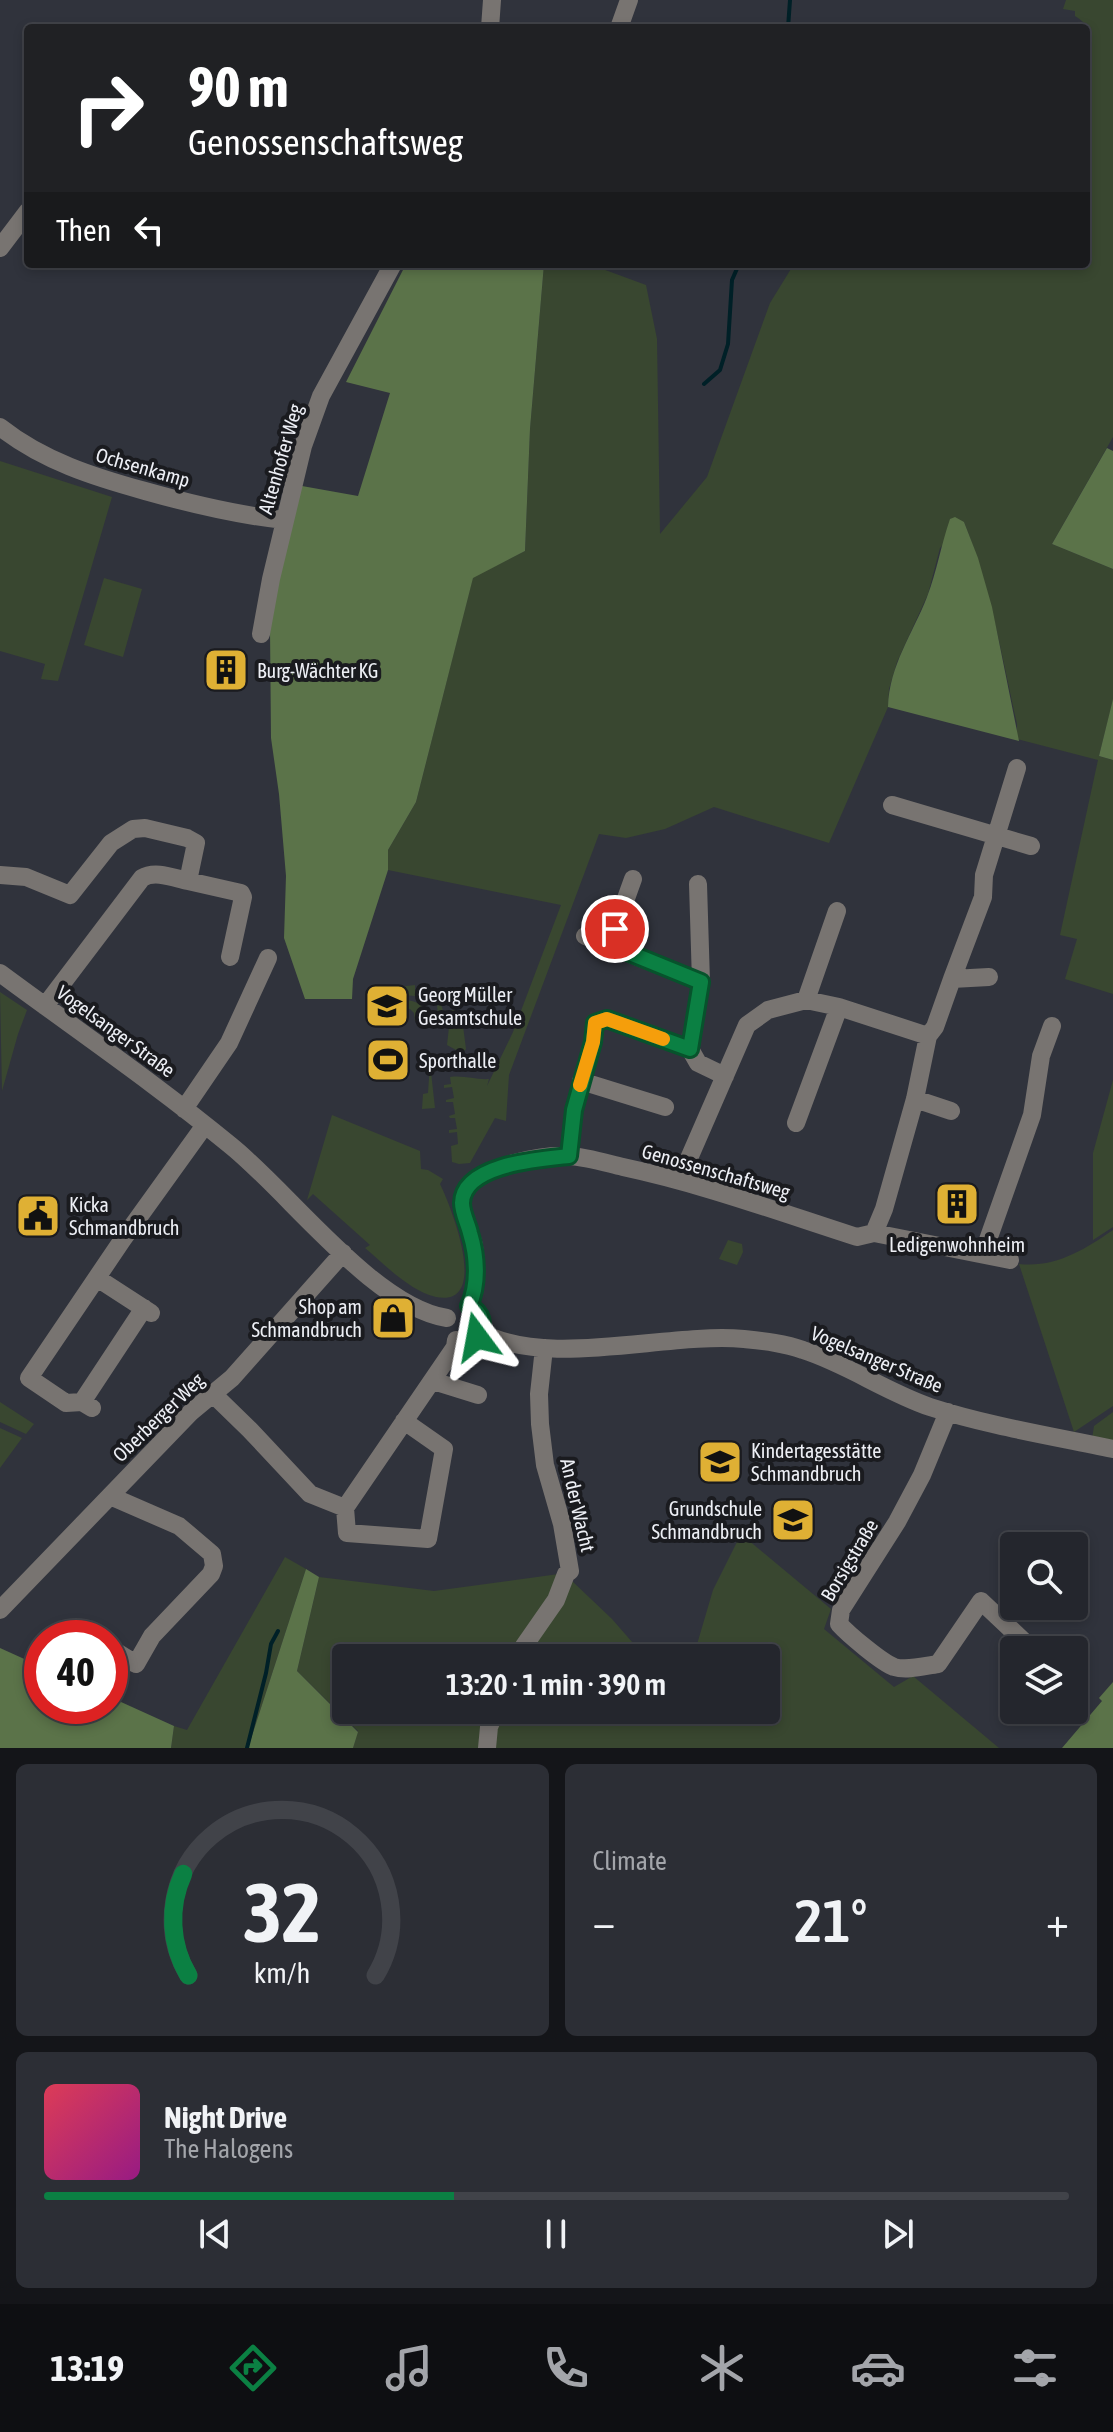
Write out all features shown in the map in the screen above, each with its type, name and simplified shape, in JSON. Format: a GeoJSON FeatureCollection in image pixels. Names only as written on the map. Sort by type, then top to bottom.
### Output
{"type":"FeatureCollection","features":[{"type":"Feature","properties":{"kind":"street"},"geometry":{"type":"LineString","coordinates":[[490,24],[492,0]]}},
{"type":"Feature","properties":{"kind":"street"},"geometry":{"type":"LineString","coordinates":[[620,24],[629,0]]}},
{"type":"Feature","properties":{"kind":"street"},"geometry":{"type":"LineString","coordinates":[[0,248],[24,216]]}},
{"type":"Feature","properties":{"kind":"street","name":"Altenhofer Weg"},"geometry":{"type":"LineString","coordinates":[[261,634],[284,520],[303,446],[321,396],[391,268]]}},
{"type":"Feature","properties":{"kind":"street","name":"Ochsenkamp"},"geometry":{"type":"LineString","coordinates":[[0,427],[36,451],[73,469],[197,506],[284,520]]}},
{"type":"Feature","properties":{"kind":"street"},"geometry":{"type":"LineString","coordinates":[[874,1233],[884,1209],[915,1099],[928,1036],[935,1027],[983,897],[984,875],[1017,768]]}},
{"type":"Feature","properties":{"kind":"street"},"geometry":{"type":"LineString","coordinates":[[892,805],[1031,846]]}},
{"type":"Feature","properties":{"kind":"street"},"geometry":{"type":"LineString","coordinates":[[0,875],[26,877],[70,895],[111,843],[133,829],[145,828],[196,843],[188,881]]}},
{"type":"Feature","properties":{"kind":"street"},"geometry":{"type":"LineString","coordinates":[[45,1006],[147,874],[241,893],[243,897],[230,957]]}},
{"type":"Feature","properties":{"kind":"street"},"geometry":{"type":"LineString","coordinates":[[620,949],[615,929],[633,879]]}},
{"type":"Feature","properties":{"kind":"street"},"geometry":{"type":"LineString","coordinates":[[698,884],[701,982],[690,1049],[698,1063],[725,1076]]}},
{"type":"Feature","properties":{"kind":"street"},"geometry":{"type":"LineString","coordinates":[[806,1000],[837,911]]}},
{"type":"Feature","properties":{"kind":"street"},"geometry":{"type":"LineString","coordinates":[[585,936],[701,982]]}},
{"type":"Feature","properties":{"kind":"street"},"geometry":{"type":"LineString","coordinates":[[184,1109],[229,1043],[268,958]]}},
{"type":"Feature","properties":{"kind":"street","name":"Vogelsanger Straße"},"geometry":{"type":"LineString","coordinates":[[0,973],[205,1125],[256,1167],[343,1253],[398,1299],[421,1311],[447,1318]]}},
{"type":"Feature","properties":{"kind":"street"},"geometry":{"type":"LineString","coordinates":[[952,979],[989,977]]}},
{"type":"Feature","properties":{"kind":"street"},"geometry":{"type":"LineString","coordinates":[[680,1179],[747,1025],[768,1010],[806,1000],[839,1007],[928,1036]]}},
{"type":"Feature","properties":{"kind":"street"},"geometry":{"type":"LineString","coordinates":[[796,1123],[839,1007]]}},
{"type":"Feature","properties":{"kind":"street"},"geometry":{"type":"LineString","coordinates":[[569,1156],[574,1110],[593,1042],[595,1023],[607,1019],[690,1049]]}},
{"type":"Feature","properties":{"kind":"street"},"geometry":{"type":"LineString","coordinates":[[983,1254],[1032,1115],[1041,1056],[1052,1026]]}},
{"type":"Feature","properties":{"kind":"street"},"geometry":{"type":"LineString","coordinates":[[581,1081],[665,1107]]}},
{"type":"Feature","properties":{"kind":"street"},"geometry":{"type":"LineString","coordinates":[[915,1099],[951,1111]]}},
{"type":"Feature","properties":{"kind":"street"},"geometry":{"type":"LineString","coordinates":[[97,1278],[149,1311],[87,1405],[66,1403],[29,1378],[123,1239],[205,1125]]}},
{"type":"Feature","properties":{"kind":"street","name":"Genossenschaftsweg"},"geometry":{"type":"LineString","coordinates":[[469,1306],[475,1286],[475,1259],[474,1244],[462,1205],[467,1188],[483,1175],[502,1166],[569,1156],[680,1179],[857,1237],[874,1233],[1010,1260]]}},
{"type":"Feature","properties":{"kind":"street","name":"Oberberger Weg"},"geometry":{"type":"LineString","coordinates":[[0,1610],[191,1412],[232,1378],[343,1253]]}},
{"type":"Feature","properties":{"kind":"street"},"geometry":{"type":"LineString","coordinates":[[469,1306],[481,1318],[480,1332],[468,1342],[456,1340],[447,1330],[447,1318],[455,1308],[469,1306]]}},
{"type":"Feature","properties":{"kind":"street","name":"Vogelsanger Straße"},"geometry":{"type":"LineString","coordinates":[[480,1332],[503,1343],[544,1348],[718,1338],[786,1345],[828,1359],[921,1403],[948,1412],[1113,1449]]}},
{"type":"Feature","properties":{"kind":"street"},"geometry":{"type":"LineString","coordinates":[[404,1421],[444,1449],[428,1539],[347,1533],[345,1508],[404,1421],[433,1381],[455,1347],[456,1340]]}},
{"type":"Feature","properties":{"kind":"street","name":"An der Wacht"},"geometry":{"type":"LineString","coordinates":[[525,1644],[556,1600],[570,1571],[562,1524],[545,1465],[540,1424],[539,1394],[544,1348]]}},
{"type":"Feature","properties":{"kind":"street"},"geometry":{"type":"LineString","coordinates":[[433,1381],[478,1395]]}},
{"type":"Feature","properties":{"kind":"street"},"geometry":{"type":"LineString","coordinates":[[213,1394],[310,1494],[345,1508]]}},
{"type":"Feature","properties":{"kind":"street","name":"Borsigstraße"},"geometry":{"type":"LineString","coordinates":[[948,1412],[922,1475],[897,1522],[841,1610],[839,1624],[847,1634],[893,1666],[910,1668],[938,1664],[981,1601],[1018,1636]]}},
{"type":"Feature","properties":{"kind":"street"},"geometry":{"type":"LineString","coordinates":[[110,1496],[179,1526],[212,1554],[214,1566],[211,1574],[152,1636],[136,1664],[128,1659]]}},
{"type":"Feature","properties":{"kind":"street"},"geometry":{"type":"LineString","coordinates":[[487,1748],[490,1724]]}},
{"type":"Feature","properties":{"kind":"green space"},"geometry":{"type":"Polygon","coordinates":[[[1066,0],[1113,0],[1113,437],[1052,544],[1113,569],[1113,700],[1099,756],[1113,760],[1113,994],[1065,979],[1077,939],[1060,935],[1098,760],[1017,739],[1017,724],[995,622],[964,522],[940,548],[928,594],[897,662],[889,689],[888,707],[829,843],[714,807],[665,829],[626,838],[599,834],[509,1075],[506,1121],[495,1118],[470,1163],[452,1162],[451,1146],[458,1144],[457,1132],[449,1133],[449,1130],[457,1129],[455,1118],[449,1116],[455,1114],[453,1102],[446,1100],[454,1098],[452,1087],[444,1088],[444,1085],[451,1084],[450,1077],[460,1077],[489,1079],[487,1086],[513,1032],[561,905],[388,870],[388,850],[416,802],[473,577],[525,551],[530,429],[544,268],[600,268],[646,285],[657,339],[660,534],[707,477],[770,303],[792,268],[1090,268],[1090,24],[1084,24],[1075,16],[1075,11],[1063,9],[1066,0]]]}},
{"type":"Feature","properties":{"kind":"green space"},"geometry":{"type":"Polygon","coordinates":[[[404,268],[544,268],[530,429],[525,551],[473,578],[416,802],[388,850],[388,870],[353,979],[352,999],[305,999],[284,938],[286,876],[271,738],[270,630],[288,530],[302,486],[358,496],[390,393],[346,382],[404,268]]]}},
{"type":"Feature","properties":{"kind":"green space"},"geometry":{"type":"Polygon","coordinates":[[[1107,448],[1113,451],[1113,569],[1052,544],[1107,448]]]}},
{"type":"Feature","properties":{"kind":"green space"},"geometry":{"type":"Polygon","coordinates":[[[0,461],[112,497],[58,681],[41,679],[45,664],[0,651],[0,461]]]}},
{"type":"Feature","properties":{"kind":"green space"},"geometry":{"type":"Polygon","coordinates":[[[955,517],[964,522],[992,607],[1019,741],[888,707],[897,664],[934,578],[950,519],[955,517]]]}},
{"type":"Feature","properties":{"kind":"green space"},"geometry":{"type":"Polygon","coordinates":[[[104,578],[142,589],[123,657],[84,645],[104,578]]]}},
{"type":"Feature","properties":{"kind":"green space"},"geometry":{"type":"Polygon","coordinates":[[[1113,699],[1113,760],[1099,756],[1113,699]]]}},
{"type":"Feature","properties":{"kind":"green space"},"geometry":{"type":"Polygon","coordinates":[[[415,985],[415,996],[371,999],[369,996],[372,990],[415,985]]]}},
{"type":"Feature","properties":{"kind":"green space"},"geometry":{"type":"Polygon","coordinates":[[[0,992],[27,1010],[2,1091],[0,992]]]}},
{"type":"Feature","properties":{"kind":"green space"},"geometry":{"type":"Polygon","coordinates":[[[403,1000],[420,1005],[427,1021],[415,1021],[410,1009],[379,1005],[403,1000]]]}},
{"type":"Feature","properties":{"kind":"green space"},"geometry":{"type":"Polygon","coordinates":[[[441,1004],[443,1011],[455,1010],[456,1017],[462,1018],[466,1049],[460,1057],[456,1050],[447,1045],[449,1027],[439,1021],[437,1006],[441,1004]]]}},
{"type":"Feature","properties":{"kind":"green space"},"geometry":{"type":"Polygon","coordinates":[[[430,1063],[435,1108],[422,1109],[423,1094],[428,1093],[430,1063]]]}},
{"type":"Feature","properties":{"kind":"green space"},"geometry":{"type":"Polygon","coordinates":[[[1113,1080],[1113,1227],[1093,1240],[1093,1153],[1113,1080]]]}},
{"type":"Feature","properties":{"kind":"green space"},"geometry":{"type":"Polygon","coordinates":[[[332,1115],[420,1151],[421,1169],[443,1179],[440,1184],[458,1231],[465,1271],[462,1287],[453,1296],[436,1297],[407,1283],[365,1248],[370,1245],[313,1194],[307,1200],[332,1115]]]}},
{"type":"Feature","properties":{"kind":"green space"},"geometry":{"type":"Polygon","coordinates":[[[1113,1230],[1113,1406],[1074,1432],[1019,1264],[1057,1260],[1080,1251],[1113,1230]]]}},
{"type":"Feature","properties":{"kind":"green space"},"geometry":{"type":"Polygon","coordinates":[[[728,1240],[742,1244],[743,1252],[737,1265],[719,1259],[728,1240]]]}},
{"type":"Feature","properties":{"kind":"green space"},"geometry":{"type":"Polygon","coordinates":[[[0,1402],[34,1424],[26,1434],[0,1422],[0,1402]]]}},
{"type":"Feature","properties":{"kind":"green space"},"geometry":{"type":"Polygon","coordinates":[[[1113,1412],[1113,1442],[1092,1439],[1094,1426],[1113,1412]]]}},
{"type":"Feature","properties":{"kind":"green space"},"geometry":{"type":"Polygon","coordinates":[[[0,1428],[22,1438],[0,1468],[0,1428]]]}},
{"type":"Feature","properties":{"kind":"green space"},"geometry":{"type":"Polygon","coordinates":[[[741,1534],[831,1609],[824,1629],[894,1687],[913,1676],[999,1748],[490,1748],[496,1724],[780,1724],[780,1644],[697,1644],[713,1590],[741,1534]]]}},
{"type":"Feature","properties":{"kind":"green space"},"geometry":{"type":"Polygon","coordinates":[[[285,1557],[306,1569],[248,1748],[171,1748],[174,1726],[187,1730],[285,1557]]]}},
{"type":"Feature","properties":{"kind":"green space"},"geometry":{"type":"Polygon","coordinates":[[[306,1569],[319,1577],[297,1671],[332,1706],[332,1724],[350,1724],[358,1732],[353,1748],[248,1748],[306,1569]]]}},
{"type":"Feature","properties":{"kind":"green space"},"geometry":{"type":"Polygon","coordinates":[[[566,1573],[524,1644],[332,1644],[332,1705],[297,1671],[319,1577],[434,1591],[566,1573]]]}},
{"type":"Feature","properties":{"kind":"green space"},"geometry":{"type":"Polygon","coordinates":[[[572,1581],[634,1644],[530,1644],[572,1581]]]}},
{"type":"Feature","properties":{"kind":"green space"},"geometry":{"type":"Polygon","coordinates":[[[0,1648],[24,1659],[24,1724],[128,1724],[128,1705],[174,1726],[171,1748],[0,1748],[0,1648]]]}},
{"type":"Feature","properties":{"kind":"green space"},"geometry":{"type":"Polygon","coordinates":[[[1113,1682],[1113,1748],[1062,1748],[1082,1724],[1088,1724],[1088,1717],[1102,1701],[1099,1698],[1113,1682]]]}},
{"type":"Feature","properties":{"kind":"green space"},"geometry":{"type":"Polygon","coordinates":[[[351,1724],[492,1724],[486,1748],[353,1748],[358,1731],[351,1724]]]}},
{"type":"Feature","properties":{"kind":"waterway"},"geometry":{"type":"LineString","coordinates":[[788,24],[790,0]]}},
{"type":"Feature","properties":{"kind":"waterway"},"geometry":{"type":"LineString","coordinates":[[704,384],[720,370],[728,344],[732,280],[737,268]]}},
{"type":"Feature","properties":{"kind":"waterway"},"geometry":{"type":"LineString","coordinates":[[247,1748],[271,1644],[278,1631]]}},
{"type":"Feature","properties":{"kind":"slow traffic"},"geometry":{"type":"LineString","coordinates":[[580,1085],[593,1042],[595,1023],[607,1019],[663,1039]]}},
{"type":"Feature","properties":{"kind":"place","name":"Burg-Wächter KG"},"geometry":{"type":"Point","coordinates":[226,670]}},
{"type":"Feature","properties":{"kind":"place","name":"Georg Müller Gesamtschule"},"geometry":{"type":"Point","coordinates":[387,1006]}},
{"type":"Feature","properties":{"kind":"place","name":"Sporthalle"},"geometry":{"type":"Point","coordinates":[388,1060]}},
{"type":"Feature","properties":{"kind":"place","name":"Ledigenwohnheim"},"geometry":{"type":"Point","coordinates":[957,1204]}},
{"type":"Feature","properties":{"kind":"place","name":"Kicka Schmandbruch"},"geometry":{"type":"Point","coordinates":[38,1216]}},
{"type":"Feature","properties":{"kind":"place","name":"Shop am Schmandbruch"},"geometry":{"type":"Point","coordinates":[393,1318]}},
{"type":"Feature","properties":{"kind":"place","name":"Kindertagesstätte Schmandbruch"},"geometry":{"type":"Point","coordinates":[720,1462]}},
{"type":"Feature","properties":{"kind":"place","name":"Grundschule Schmandbruch"},"geometry":{"type":"Point","coordinates":[793,1520]}},
{"type":"Feature","properties":{"kind":"route"},"geometry":{"type":"LineString","coordinates":[[477,1337],[482,1324],[480,1314],[469,1306],[475,1286],[474,1244],[462,1205],[467,1188],[483,1175],[502,1166],[569,1156],[574,1110],[593,1042],[595,1023],[607,1019],[690,1049],[701,982],[620,949],[615,929]]}}]}
